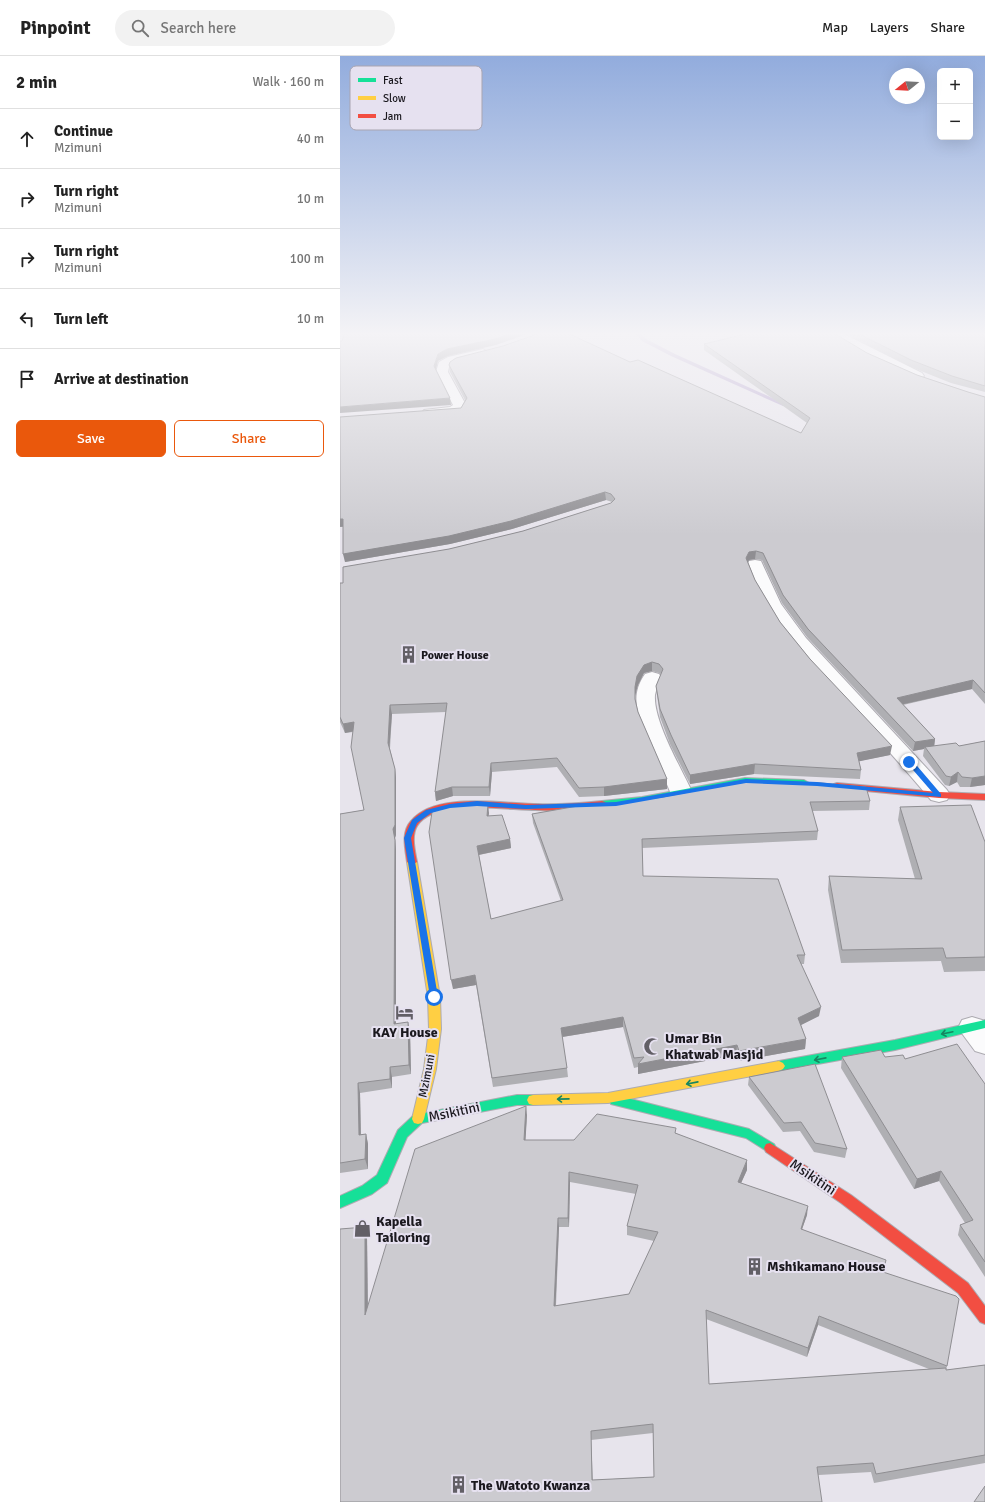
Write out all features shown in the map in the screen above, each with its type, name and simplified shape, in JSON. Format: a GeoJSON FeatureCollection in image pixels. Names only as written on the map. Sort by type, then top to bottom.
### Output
{"type":"FeatureCollection","features":[{"type":"Feature","properties":{"kind":"street"},"geometry":{"type":"LineString","coordinates":[[414,414],[457,410],[460,405],[457,399]]}},
{"type":"Feature","properties":{"kind":"street"},"geometry":{"type":"LineString","coordinates":[[756,565],[759,580],[769,598],[801,644],[939,795]]}},
{"type":"Feature","properties":{"kind":"street"},"geometry":{"type":"LineString","coordinates":[[652,678],[646,689],[646,708],[682,794]]}},
{"type":"Feature","properties":{"kind":"street","name":"Mzimuni"},"geometry":{"type":"LineString","coordinates":[[418,1119],[430,1069],[435,1028],[434,997],[408,838],[414,822],[429,811],[450,806],[477,804],[526,807],[616,804],[682,794],[746,781],[821,784],[939,795],[985,797]]}},
{"type":"Feature","properties":{"kind":"street","name":"Msikitini"},"geometry":{"type":"LineString","coordinates":[[340,1202],[367,1190],[382,1179],[402,1134],[418,1119],[517,1100],[608,1098],[887,1046],[981,1032]]}},
{"type":"Feature","properties":{"kind":"street","name":"Msikitini"},"geometry":{"type":"LineString","coordinates":[[608,1098],[749,1134],[846,1199],[963,1288],[985,1317]]}},
{"type":"Feature","properties":{"kind":"building"},"geometry":{"type":"Polygon","coordinates":[[[340,399],[432,399],[340,407],[340,399]]]}},
{"type":"Feature","properties":{"kind":"building"},"geometry":{"type":"Polygon","coordinates":[[[466,399],[726,399],[801,433],[810,418],[783,399],[985,399],[985,693],[973,680],[897,698],[935,739],[915,742],[808,629],[783,595],[763,553],[756,551],[749,552],[746,558],[755,580],[780,622],[810,659],[892,746],[857,753],[861,770],[755,764],[690,775],[660,709],[656,686],[663,669],[659,664],[652,662],[644,665],[637,676],[635,699],[638,712],[667,779],[604,787],[579,788],[557,758],[491,763],[489,787],[452,787],[435,792],[447,703],[390,705],[388,743],[395,769],[395,825],[393,829],[395,840],[394,1024],[408,1022],[409,1065],[390,1067],[390,1079],[358,1083],[359,1135],[366,1134],[365,1159],[340,1163],[340,814],[364,810],[351,747],[354,722],[343,724],[340,717],[340,583],[343,583],[343,567],[449,549],[523,531],[611,503],[615,499],[611,494],[605,492],[511,521],[449,536],[343,554],[343,519],[340,519],[340,417],[461,408],[466,399]]]}},
{"type":"Feature","properties":{"kind":"building"},"geometry":{"type":"Polygon","coordinates":[[[985,741],[985,776],[972,778],[962,777],[958,772],[951,777],[946,776],[925,747],[956,743],[959,746],[985,741]]]}},
{"type":"Feature","properties":{"kind":"building"},"geometry":{"type":"Polygon","coordinates":[[[755,781],[821,783],[866,787],[870,801],[810,802],[818,831],[642,839],[643,876],[778,879],[805,955],[797,955],[821,1007],[798,1018],[806,1039],[739,1051],[737,1045],[638,1064],[644,1057],[634,1058],[623,1017],[561,1028],[567,1068],[492,1078],[475,975],[451,980],[429,832],[432,812],[452,805],[488,804],[487,816],[502,815],[510,839],[477,846],[491,919],[563,900],[532,814],[578,806],[604,805],[663,797],[724,785],[755,781]]]}},
{"type":"Feature","properties":{"kind":"building"},"geometry":{"type":"Polygon","coordinates":[[[971,805],[985,842],[985,957],[946,958],[943,948],[842,950],[829,876],[922,879],[900,807],[971,805]]]}},
{"type":"Feature","properties":{"kind":"building"},"geometry":{"type":"Polygon","coordinates":[[[957,1044],[985,1084],[985,1262],[960,1225],[973,1220],[941,1171],[917,1179],[842,1057],[881,1050],[885,1057],[903,1055],[905,1059],[957,1044]]]}},
{"type":"Feature","properties":{"kind":"building"},"geometry":{"type":"Polygon","coordinates":[[[815,1064],[847,1149],[815,1143],[801,1122],[784,1123],[749,1077],[815,1064]]]}},
{"type":"Feature","properties":{"kind":"building"},"geometry":{"type":"Polygon","coordinates":[[[526,1106],[524,1140],[574,1140],[597,1114],[676,1128],[675,1133],[747,1160],[738,1182],[808,1206],[801,1229],[886,1260],[883,1272],[956,1296],[959,1299],[947,1366],[819,1316],[808,1348],[706,1310],[709,1384],[946,1368],[946,1370],[985,1365],[985,1455],[876,1474],[873,1463],[817,1467],[822,1502],[340,1502],[340,1229],[365,1227],[365,1315],[415,1149],[526,1106]],[[569,1172],[568,1218],[558,1218],[554,1306],[629,1294],[658,1232],[627,1226],[638,1185],[569,1172]],[[653,1424],[591,1431],[592,1480],[654,1477],[653,1424]]]}},
{"type":"Feature","properties":{"kind":"building"},"geometry":{"type":"Polygon","coordinates":[[[985,1486],[985,1502],[974,1502],[985,1486]]]}},
{"type":"Feature","properties":{"kind":"waterway"},"geometry":{"type":"LineString","coordinates":[[773,399],[785,405]]}},
{"type":"Feature","properties":{"kind":"traffic: fast"},"geometry":{"type":"LineString","coordinates":[[602,804],[642,800],[745,781],[804,783]]}},
{"type":"Feature","properties":{"kind":"traffic: fast"},"geometry":{"type":"LineString","coordinates":[[779,1066],[895,1045],[985,1024]]}},
{"type":"Feature","properties":{"kind":"traffic: fast"},"geometry":{"type":"LineString","coordinates":[[340,1202],[367,1190],[382,1179],[402,1134],[418,1119],[517,1100],[533,1100]]}},
{"type":"Feature","properties":{"kind":"traffic: fast"},"geometry":{"type":"LineString","coordinates":[[615,1100],[749,1134],[770,1148]]}},
{"type":"Feature","properties":{"kind":"traffic: slow"},"geometry":{"type":"LineString","coordinates":[[412,862],[434,997],[435,1029],[430,1069],[418,1119]]}},
{"type":"Feature","properties":{"kind":"traffic: slow"},"geometry":{"type":"LineString","coordinates":[[533,1100],[608,1098],[779,1066]]}},
{"type":"Feature","properties":{"kind":"traffic: jam"},"geometry":{"type":"LineString","coordinates":[[837,786],[939,795],[985,797]]}},
{"type":"Feature","properties":{"kind":"traffic: jam"},"geometry":{"type":"LineString","coordinates":[[412,862],[409,842],[410,832],[414,823],[422,815],[434,809],[466,805],[574,807],[602,804]]}},
{"type":"Feature","properties":{"kind":"traffic: jam"},"geometry":{"type":"LineString","coordinates":[[770,1148],[846,1199],[963,1288],[985,1317]]}},
{"type":"Feature","properties":{"kind":"place","name":"Power House"},"geometry":{"type":"Point","coordinates":[408,655]}},
{"type":"Feature","properties":{"kind":"place","name":"KAY House"},"geometry":{"type":"Point","coordinates":[405,1012]}},
{"type":"Feature","properties":{"kind":"place","name":"Umar Bin Khatwab Masjid"},"geometry":{"type":"Point","coordinates":[652,1046]}},
{"type":"Feature","properties":{"kind":"place","name":"Kapella Tailoring"},"geometry":{"type":"Point","coordinates":[363,1229]}},
{"type":"Feature","properties":{"kind":"place","name":"Mshikamano House"},"geometry":{"type":"Point","coordinates":[754,1266]}},
{"type":"Feature","properties":{"kind":"place","name":"The Watoto Kwanza"},"geometry":{"type":"Point","coordinates":[458,1485]}},
{"type":"Feature","properties":{"kind":"route"},"geometry":{"type":"LineString","coordinates":[[434,997],[408,838],[414,822],[429,811],[450,806],[477,804],[526,807],[616,804],[682,794],[703,788],[746,781],[817,784],[939,795],[909,762]]}}]}
